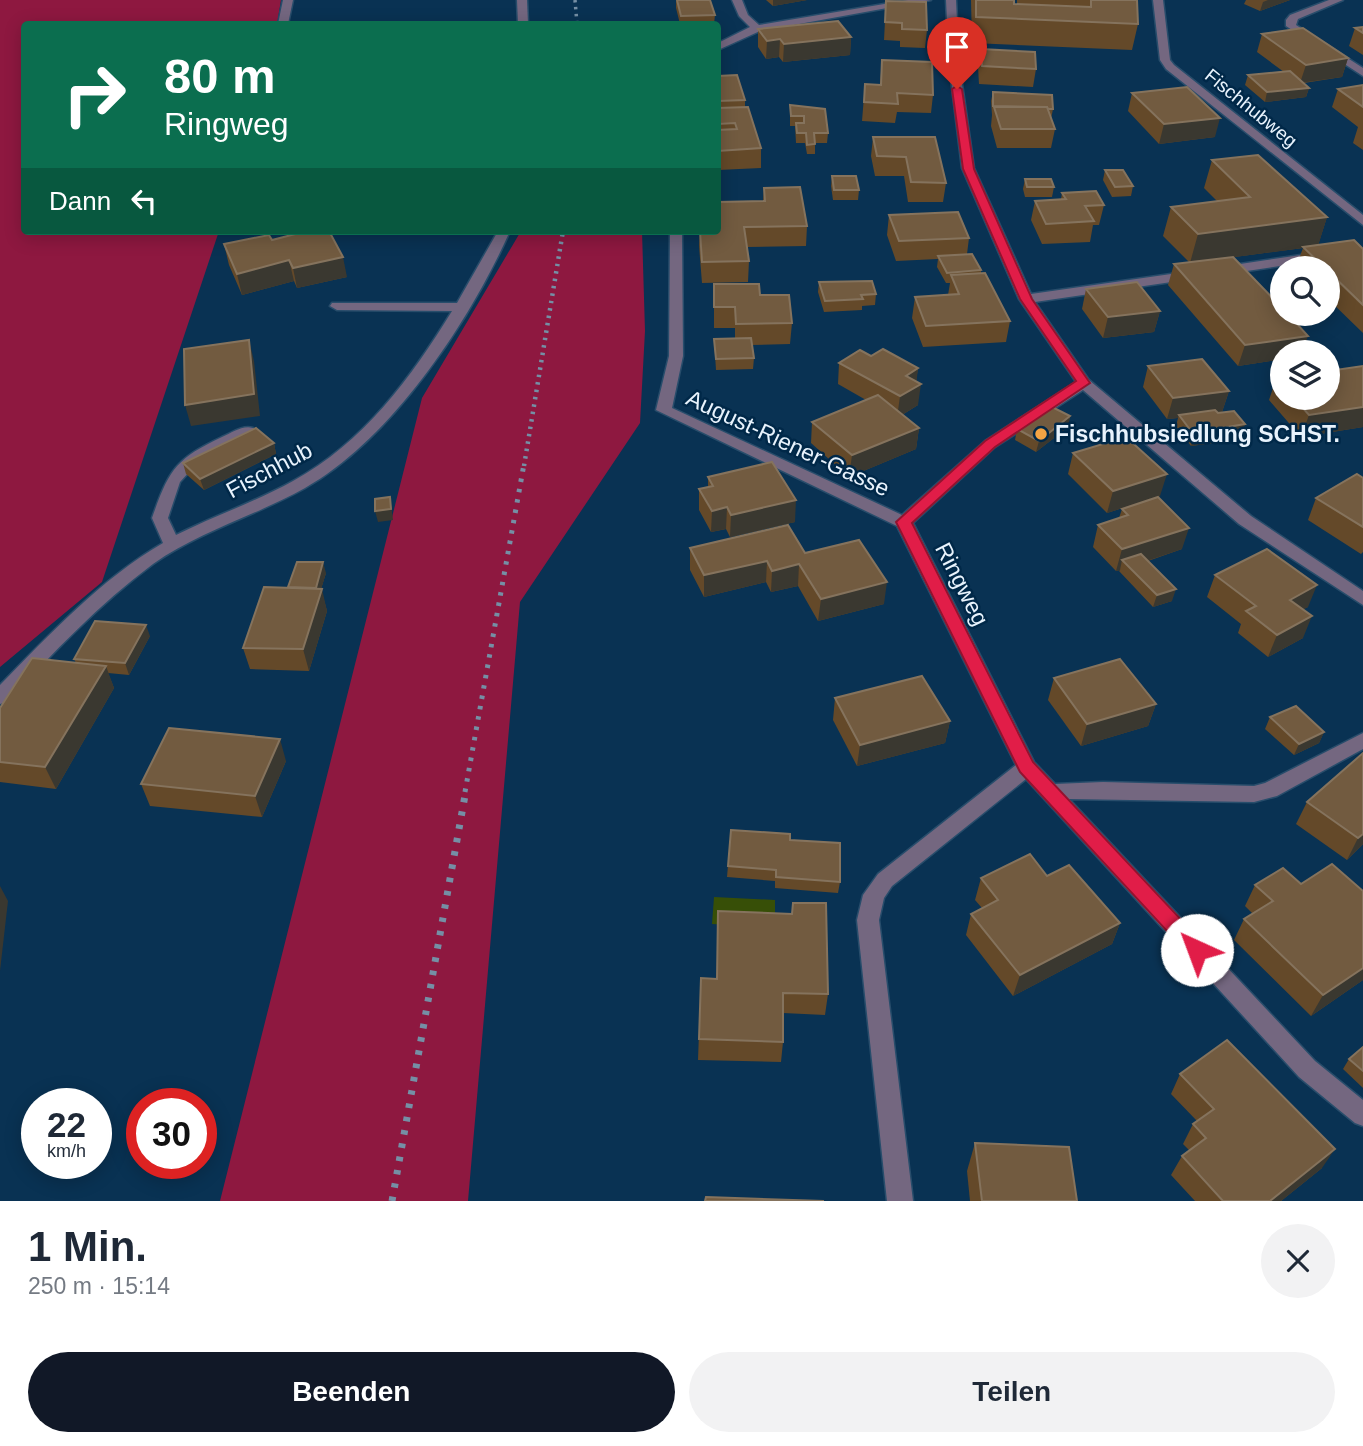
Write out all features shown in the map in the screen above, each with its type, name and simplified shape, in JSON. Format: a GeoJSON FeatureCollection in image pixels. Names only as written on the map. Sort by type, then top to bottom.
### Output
{"type":"FeatureCollection","features":[{"type":"Feature","properties":{"kind":"street"},"geometry":{"type":"LineString","coordinates":[[284,21],[288,0]]}},
{"type":"Feature","properties":{"kind":"street"},"geometry":{"type":"LineString","coordinates":[[522,0],[523,21]]}},
{"type":"Feature","properties":{"kind":"street"},"geometry":{"type":"LineString","coordinates":[[737,0],[744,16],[757,28]]}},
{"type":"Feature","properties":{"kind":"street"},"geometry":{"type":"LineString","coordinates":[[721,46],[757,28],[926,0]]}},
{"type":"Feature","properties":{"kind":"street"},"geometry":{"type":"LineString","coordinates":[[951,0],[954,63],[968,169],[1026,299],[1083,383],[1245,520],[1363,599]]}},
{"type":"Feature","properties":{"kind":"street","name":"Fischhubweg"},"geometry":{"type":"LineString","coordinates":[[1158,0],[1165,60],[1170,67],[1363,221]]}},
{"type":"Feature","properties":{"kind":"street"},"geometry":{"type":"LineString","coordinates":[[1338,0],[1294,17],[1291,26],[1363,73]]}},
{"type":"Feature","properties":{"kind":"street","name":"Fischhub"},"geometry":{"type":"LineString","coordinates":[[0,697],[111,589],[172,544],[302,483],[347,451],[387,412],[422,369],[502,235]]}},
{"type":"Feature","properties":{"kind":"street","name":"August-Riener-Gasse"},"geometry":{"type":"LineString","coordinates":[[676,235],[676,356],[664,411],[904,522]]}},
{"type":"Feature","properties":{"kind":"street"},"geometry":{"type":"LineString","coordinates":[[1026,299],[1329,255]]}},
{"type":"Feature","properties":{"kind":"street"},"geometry":{"type":"LineString","coordinates":[[337,306],[461,307]]}},
{"type":"Feature","properties":{"kind":"street"},"geometry":{"type":"LineString","coordinates":[[904,522],[990,444],[1083,383]]}},
{"type":"Feature","properties":{"kind":"street"},"geometry":{"type":"LineString","coordinates":[[172,544],[160,518],[173,480],[195,456],[248,431]]}},
{"type":"Feature","properties":{"kind":"street","name":"Ringweg"},"geometry":{"type":"LineString","coordinates":[[904,522],[1027,767],[1307,1069],[1363,1115]]}},
{"type":"Feature","properties":{"kind":"street"},"geometry":{"type":"LineString","coordinates":[[1050,792],[1103,790],[1254,794],[1269,790],[1363,740]]}},
{"type":"Feature","properties":{"kind":"street"},"geometry":{"type":"LineString","coordinates":[[900,1201],[868,919],[874,895],[885,880],[1027,767]]}},
{"type":"Feature","properties":{"kind":"shaded area"},"geometry":{"type":"Polygon","coordinates":[[[0,0],[281,0],[278,21],[21,21],[21,235],[218,235],[102,582],[0,667],[0,0]]]}},
{"type":"Feature","properties":{"kind":"shaded area"},"geometry":{"type":"Polygon","coordinates":[[[519,235],[642,235],[645,331],[640,423],[520,602],[468,1201],[220,1201],[422,398],[519,235]]]}},
{"type":"Feature","properties":{"kind":"shaded area"},"geometry":{"type":"Polygon","coordinates":[[[714,897],[775,900],[775,928],[712,924],[714,897]]]}},
{"type":"Feature","properties":{"kind":"building"},"geometry":{"type":"Polygon","coordinates":[[[677,0],[710,0],[715,15],[681,16],[677,0]]]}},
{"type":"Feature","properties":{"kind":"building"},"geometry":{"type":"Polygon","coordinates":[[[976,0],[1014,0],[1014,4],[1091,7],[1091,0],[1137,0],[1138,24],[976,17],[976,0]]]}},
{"type":"Feature","properties":{"kind":"building"},"geometry":{"type":"Polygon","coordinates":[[[886,1],[926,2],[927,30],[902,29],[902,23],[885,22],[886,1]]]}},
{"type":"Feature","properties":{"kind":"building"},"geometry":{"type":"Polygon","coordinates":[[[838,21],[851,37],[784,44],[780,39],[767,41],[758,29],[838,21]]]}},
{"type":"Feature","properties":{"kind":"building"},"geometry":{"type":"Polygon","coordinates":[[[1303,28],[1348,58],[1306,65],[1262,34],[1303,28]]]}},
{"type":"Feature","properties":{"kind":"building"},"geometry":{"type":"Polygon","coordinates":[[[981,49],[1035,52],[1036,69],[982,66],[981,49]]]}},
{"type":"Feature","properties":{"kind":"building"},"geometry":{"type":"Polygon","coordinates":[[[882,60],[932,62],[933,95],[897,93],[898,104],[864,102],[865,84],[881,85],[882,60]]]}},
{"type":"Feature","properties":{"kind":"building"},"geometry":{"type":"Polygon","coordinates":[[[1290,71],[1309,88],[1267,92],[1248,75],[1290,71]]]}},
{"type":"Feature","properties":{"kind":"building"},"geometry":{"type":"Polygon","coordinates":[[[737,75],[745,100],[721,101],[721,76],[737,75]]]}},
{"type":"Feature","properties":{"kind":"building"},"geometry":{"type":"Polygon","coordinates":[[[1363,85],[1363,107],[1338,89],[1363,85]]]}},
{"type":"Feature","properties":{"kind":"building"},"geometry":{"type":"Polygon","coordinates":[[[1187,87],[1220,118],[1164,124],[1132,93],[1187,87]]]}},
{"type":"Feature","properties":{"kind":"building"},"geometry":{"type":"Polygon","coordinates":[[[993,92],[1052,95],[1053,109],[993,106],[993,92]]]}},
{"type":"Feature","properties":{"kind":"building"},"geometry":{"type":"Polygon","coordinates":[[[790,105],[825,109],[828,133],[814,133],[815,144],[807,145],[806,133],[797,133],[796,123],[804,123],[804,116],[791,116],[790,105]]]}},
{"type":"Feature","properties":{"kind":"building"},"geometry":{"type":"Polygon","coordinates":[[[748,107],[761,148],[721,151],[721,130],[737,129],[735,123],[721,124],[721,108],[748,107]]]}},
{"type":"Feature","properties":{"kind":"building"},"geometry":{"type":"Polygon","coordinates":[[[994,107],[1047,107],[1055,129],[1001,129],[994,107]]]}},
{"type":"Feature","properties":{"kind":"building"},"geometry":{"type":"Polygon","coordinates":[[[873,137],[935,137],[946,183],[911,182],[906,157],[877,156],[873,137]]]}},
{"type":"Feature","properties":{"kind":"building"},"geometry":{"type":"Polygon","coordinates":[[[1258,155],[1327,217],[1198,234],[1171,207],[1250,197],[1212,160],[1258,155]]]}},
{"type":"Feature","properties":{"kind":"building"},"geometry":{"type":"Polygon","coordinates":[[[1105,170],[1123,170],[1133,186],[1115,187],[1105,170]]]}},
{"type":"Feature","properties":{"kind":"building"},"geometry":{"type":"Polygon","coordinates":[[[832,176],[856,176],[859,190],[834,190],[832,176]]]}},
{"type":"Feature","properties":{"kind":"building"},"geometry":{"type":"Polygon","coordinates":[[[1025,179],[1051,179],[1054,187],[1027,187],[1025,179]]]}},
{"type":"Feature","properties":{"kind":"building"},"geometry":{"type":"Polygon","coordinates":[[[800,187],[807,226],[744,227],[749,261],[702,262],[700,235],[721,235],[721,202],[765,201],[764,188],[800,187]]]}},
{"type":"Feature","properties":{"kind":"building"},"geometry":{"type":"Polygon","coordinates":[[[1096,191],[1104,205],[1085,206],[1094,221],[1046,224],[1035,201],[1066,199],[1062,193],[1096,191]]]}},
{"type":"Feature","properties":{"kind":"building"},"geometry":{"type":"Polygon","coordinates":[[[958,212],[969,238],[899,241],[889,215],[958,212]]]}},
{"type":"Feature","properties":{"kind":"building"},"geometry":{"type":"Polygon","coordinates":[[[269,235],[272,240],[291,235],[331,235],[343,257],[293,268],[289,260],[237,274],[224,244],[269,235]]]}},
{"type":"Feature","properties":{"kind":"building"},"geometry":{"type":"Polygon","coordinates":[[[1354,240],[1363,249],[1363,305],[1340,283],[1340,256],[1312,256],[1303,247],[1354,240]]]}},
{"type":"Feature","properties":{"kind":"building"},"geometry":{"type":"Polygon","coordinates":[[[972,254],[981,270],[947,273],[938,256],[972,254]]]}},
{"type":"Feature","properties":{"kind":"building"},"geometry":{"type":"Polygon","coordinates":[[[1233,257],[1270,295],[1270,326],[1299,326],[1308,336],[1245,345],[1174,264],[1233,257]]]}},
{"type":"Feature","properties":{"kind":"building"},"geometry":{"type":"Polygon","coordinates":[[[985,273],[1010,321],[926,326],[915,297],[959,294],[951,275],[985,273]]]}},
{"type":"Feature","properties":{"kind":"building"},"geometry":{"type":"Polygon","coordinates":[[[872,281],[876,294],[861,295],[863,299],[825,301],[819,282],[872,281]]]}},
{"type":"Feature","properties":{"kind":"building"},"geometry":{"type":"Polygon","coordinates":[[[1137,282],[1160,311],[1108,317],[1086,289],[1137,282]]]}},
{"type":"Feature","properties":{"kind":"building"},"geometry":{"type":"Polygon","coordinates":[[[714,284],[759,284],[760,295],[789,295],[792,323],[736,324],[735,307],[714,307],[714,284]]]}},
{"type":"Feature","properties":{"kind":"building"},"geometry":{"type":"Polygon","coordinates":[[[751,338],[754,358],[716,359],[714,339],[751,338]]]}},
{"type":"Feature","properties":{"kind":"building"},"geometry":{"type":"Polygon","coordinates":[[[249,340],[254,394],[185,405],[184,349],[249,340]]]}},
{"type":"Feature","properties":{"kind":"building"},"geometry":{"type":"Polygon","coordinates":[[[883,349],[918,368],[906,376],[921,384],[900,396],[839,363],[860,350],[871,356],[883,349]]]}},
{"type":"Feature","properties":{"kind":"building"},"geometry":{"type":"Polygon","coordinates":[[[1202,359],[1229,391],[1173,398],[1148,366],[1202,359]]]}},
{"type":"Feature","properties":{"kind":"building"},"geometry":{"type":"Polygon","coordinates":[[[1363,366],[1363,407],[1309,415],[1305,410],[1340,410],[1340,369],[1363,366]]]}},
{"type":"Feature","properties":{"kind":"building"},"geometry":{"type":"Polygon","coordinates":[[[878,395],[919,428],[852,455],[812,422],[878,395]]]}},
{"type":"Feature","properties":{"kind":"building"},"geometry":{"type":"Polygon","coordinates":[[[1048,405],[1070,416],[1039,441],[1017,429],[1048,405]]]}},
{"type":"Feature","properties":{"kind":"building"},"geometry":{"type":"Polygon","coordinates":[[[1215,410],[1218,413],[1234,411],[1245,424],[1228,427],[1231,430],[1194,435],[1179,415],[1215,410]]]}},
{"type":"Feature","properties":{"kind":"building"},"geometry":{"type":"Polygon","coordinates":[[[256,428],[274,443],[200,479],[183,463],[256,428]]]}},
{"type":"Feature","properties":{"kind":"building"},"geometry":{"type":"Polygon","coordinates":[[[1126,437],[1167,474],[1113,491],[1073,453],[1126,437]]]}},
{"type":"Feature","properties":{"kind":"building"},"geometry":{"type":"Polygon","coordinates":[[[772,462],[796,500],[731,515],[727,507],[712,511],[699,489],[713,486],[708,477],[772,462]]]}},
{"type":"Feature","properties":{"kind":"building"},"geometry":{"type":"Polygon","coordinates":[[[1357,474],[1363,478],[1363,527],[1316,498],[1357,474]]]}},
{"type":"Feature","properties":{"kind":"building"},"geometry":{"type":"Polygon","coordinates":[[[390,497],[391,509],[375,511],[375,499],[390,497]]]}},
{"type":"Feature","properties":{"kind":"building"},"geometry":{"type":"Polygon","coordinates":[[[1158,497],[1189,528],[1122,549],[1098,525],[1128,515],[1122,509],[1158,497]]]}},
{"type":"Feature","properties":{"kind":"building"},"geometry":{"type":"Polygon","coordinates":[[[788,525],[805,553],[859,540],[887,582],[821,599],[799,564],[772,571],[767,561],[704,575],[690,548],[788,525]]]}},
{"type":"Feature","properties":{"kind":"building"},"geometry":{"type":"Polygon","coordinates":[[[1267,549],[1317,585],[1290,600],[1312,616],[1277,635],[1246,611],[1256,606],[1215,575],[1267,549]]]}},
{"type":"Feature","properties":{"kind":"building"},"geometry":{"type":"Polygon","coordinates":[[[1141,554],[1176,589],[1157,595],[1122,560],[1141,554]]]}},
{"type":"Feature","properties":{"kind":"building"},"geometry":{"type":"Polygon","coordinates":[[[297,562],[323,562],[316,588],[288,587],[297,562]]]}},
{"type":"Feature","properties":{"kind":"building"},"geometry":{"type":"Polygon","coordinates":[[[264,587],[322,589],[303,649],[243,648],[264,587]]]}},
{"type":"Feature","properties":{"kind":"building"},"geometry":{"type":"Polygon","coordinates":[[[95,621],[146,625],[125,663],[74,659],[95,621]]]}},
{"type":"Feature","properties":{"kind":"building"},"geometry":{"type":"Polygon","coordinates":[[[32,658],[106,666],[45,767],[0,762],[0,708],[32,658]]]}},
{"type":"Feature","properties":{"kind":"building"},"geometry":{"type":"Polygon","coordinates":[[[1120,659],[1156,704],[1087,724],[1054,678],[1120,659]]]}},
{"type":"Feature","properties":{"kind":"building"},"geometry":{"type":"Polygon","coordinates":[[[922,676],[950,721],[860,745],[835,698],[922,676]]]}},
{"type":"Feature","properties":{"kind":"building"},"geometry":{"type":"Polygon","coordinates":[[[1296,706],[1324,732],[1299,744],[1270,717],[1296,706]]]}},
{"type":"Feature","properties":{"kind":"building"},"geometry":{"type":"Polygon","coordinates":[[[169,728],[280,739],[255,796],[141,784],[169,728]]]}},
{"type":"Feature","properties":{"kind":"building"},"geometry":{"type":"Polygon","coordinates":[[[1363,753],[1363,834],[1358,838],[1307,802],[1363,753]]]}},
{"type":"Feature","properties":{"kind":"building"},"geometry":{"type":"Polygon","coordinates":[[[731,830],[790,834],[790,840],[840,843],[840,882],[776,877],[776,870],[728,866],[731,830]]]}},
{"type":"Feature","properties":{"kind":"building"},"geometry":{"type":"Polygon","coordinates":[[[1030,854],[1047,876],[1069,865],[1120,923],[1020,975],[971,914],[998,900],[981,878],[1030,854]]]}},
{"type":"Feature","properties":{"kind":"building"},"geometry":{"type":"Polygon","coordinates":[[[1332,864],[1363,891],[1363,968],[1323,995],[1244,919],[1273,901],[1255,885],[1283,868],[1301,884],[1332,864]]]}},
{"type":"Feature","properties":{"kind":"building"},"geometry":{"type":"Polygon","coordinates":[[[793,903],[826,903],[828,994],[783,993],[783,1042],[699,1039],[701,978],[717,979],[718,911],[792,914],[793,903]]]}},
{"type":"Feature","properties":{"kind":"building"},"geometry":{"type":"Polygon","coordinates":[[[1227,1040],[1335,1149],[1270,1201],[1223,1201],[1182,1156],[1206,1138],[1193,1124],[1214,1109],[1180,1074],[1227,1040]]]}},
{"type":"Feature","properties":{"kind":"building"},"geometry":{"type":"Polygon","coordinates":[[[1363,1047],[1363,1071],[1349,1059],[1363,1047]]]}},
{"type":"Feature","properties":{"kind":"building"},"geometry":{"type":"Polygon","coordinates":[[[975,1143],[1069,1147],[1077,1201],[982,1201],[975,1143]]]}},
{"type":"Feature","properties":{"kind":"building"},"geometry":{"type":"Polygon","coordinates":[[[706,1197],[824,1201],[705,1201],[706,1197]]]}},
{"type":"Feature","properties":{"kind":"railway"},"geometry":{"type":"LineString","coordinates":[[575,0],[577,21]]}},
{"type":"Feature","properties":{"kind":"railway"},"geometry":{"type":"LineString","coordinates":[[524,466],[562,235]]}},
{"type":"Feature","properties":{"kind":"railway"},"geometry":{"type":"LineString","coordinates":[[465,792],[524,464]]}},
{"type":"Feature","properties":{"kind":"railway"},"geometry":{"type":"LineString","coordinates":[[392,1201],[466,790]]}},
{"type":"Feature","properties":{"kind":"place","name":"Fischhubsiedlung SCHST."},"geometry":{"type":"Point","coordinates":[1041,434]}},
{"type":"Feature","properties":{"kind":"route"},"geometry":{"type":"LineString","coordinates":[[957,89],[968,169],[1026,299],[1083,383],[990,444],[904,522],[1027,767],[1197,950]]}}]}
